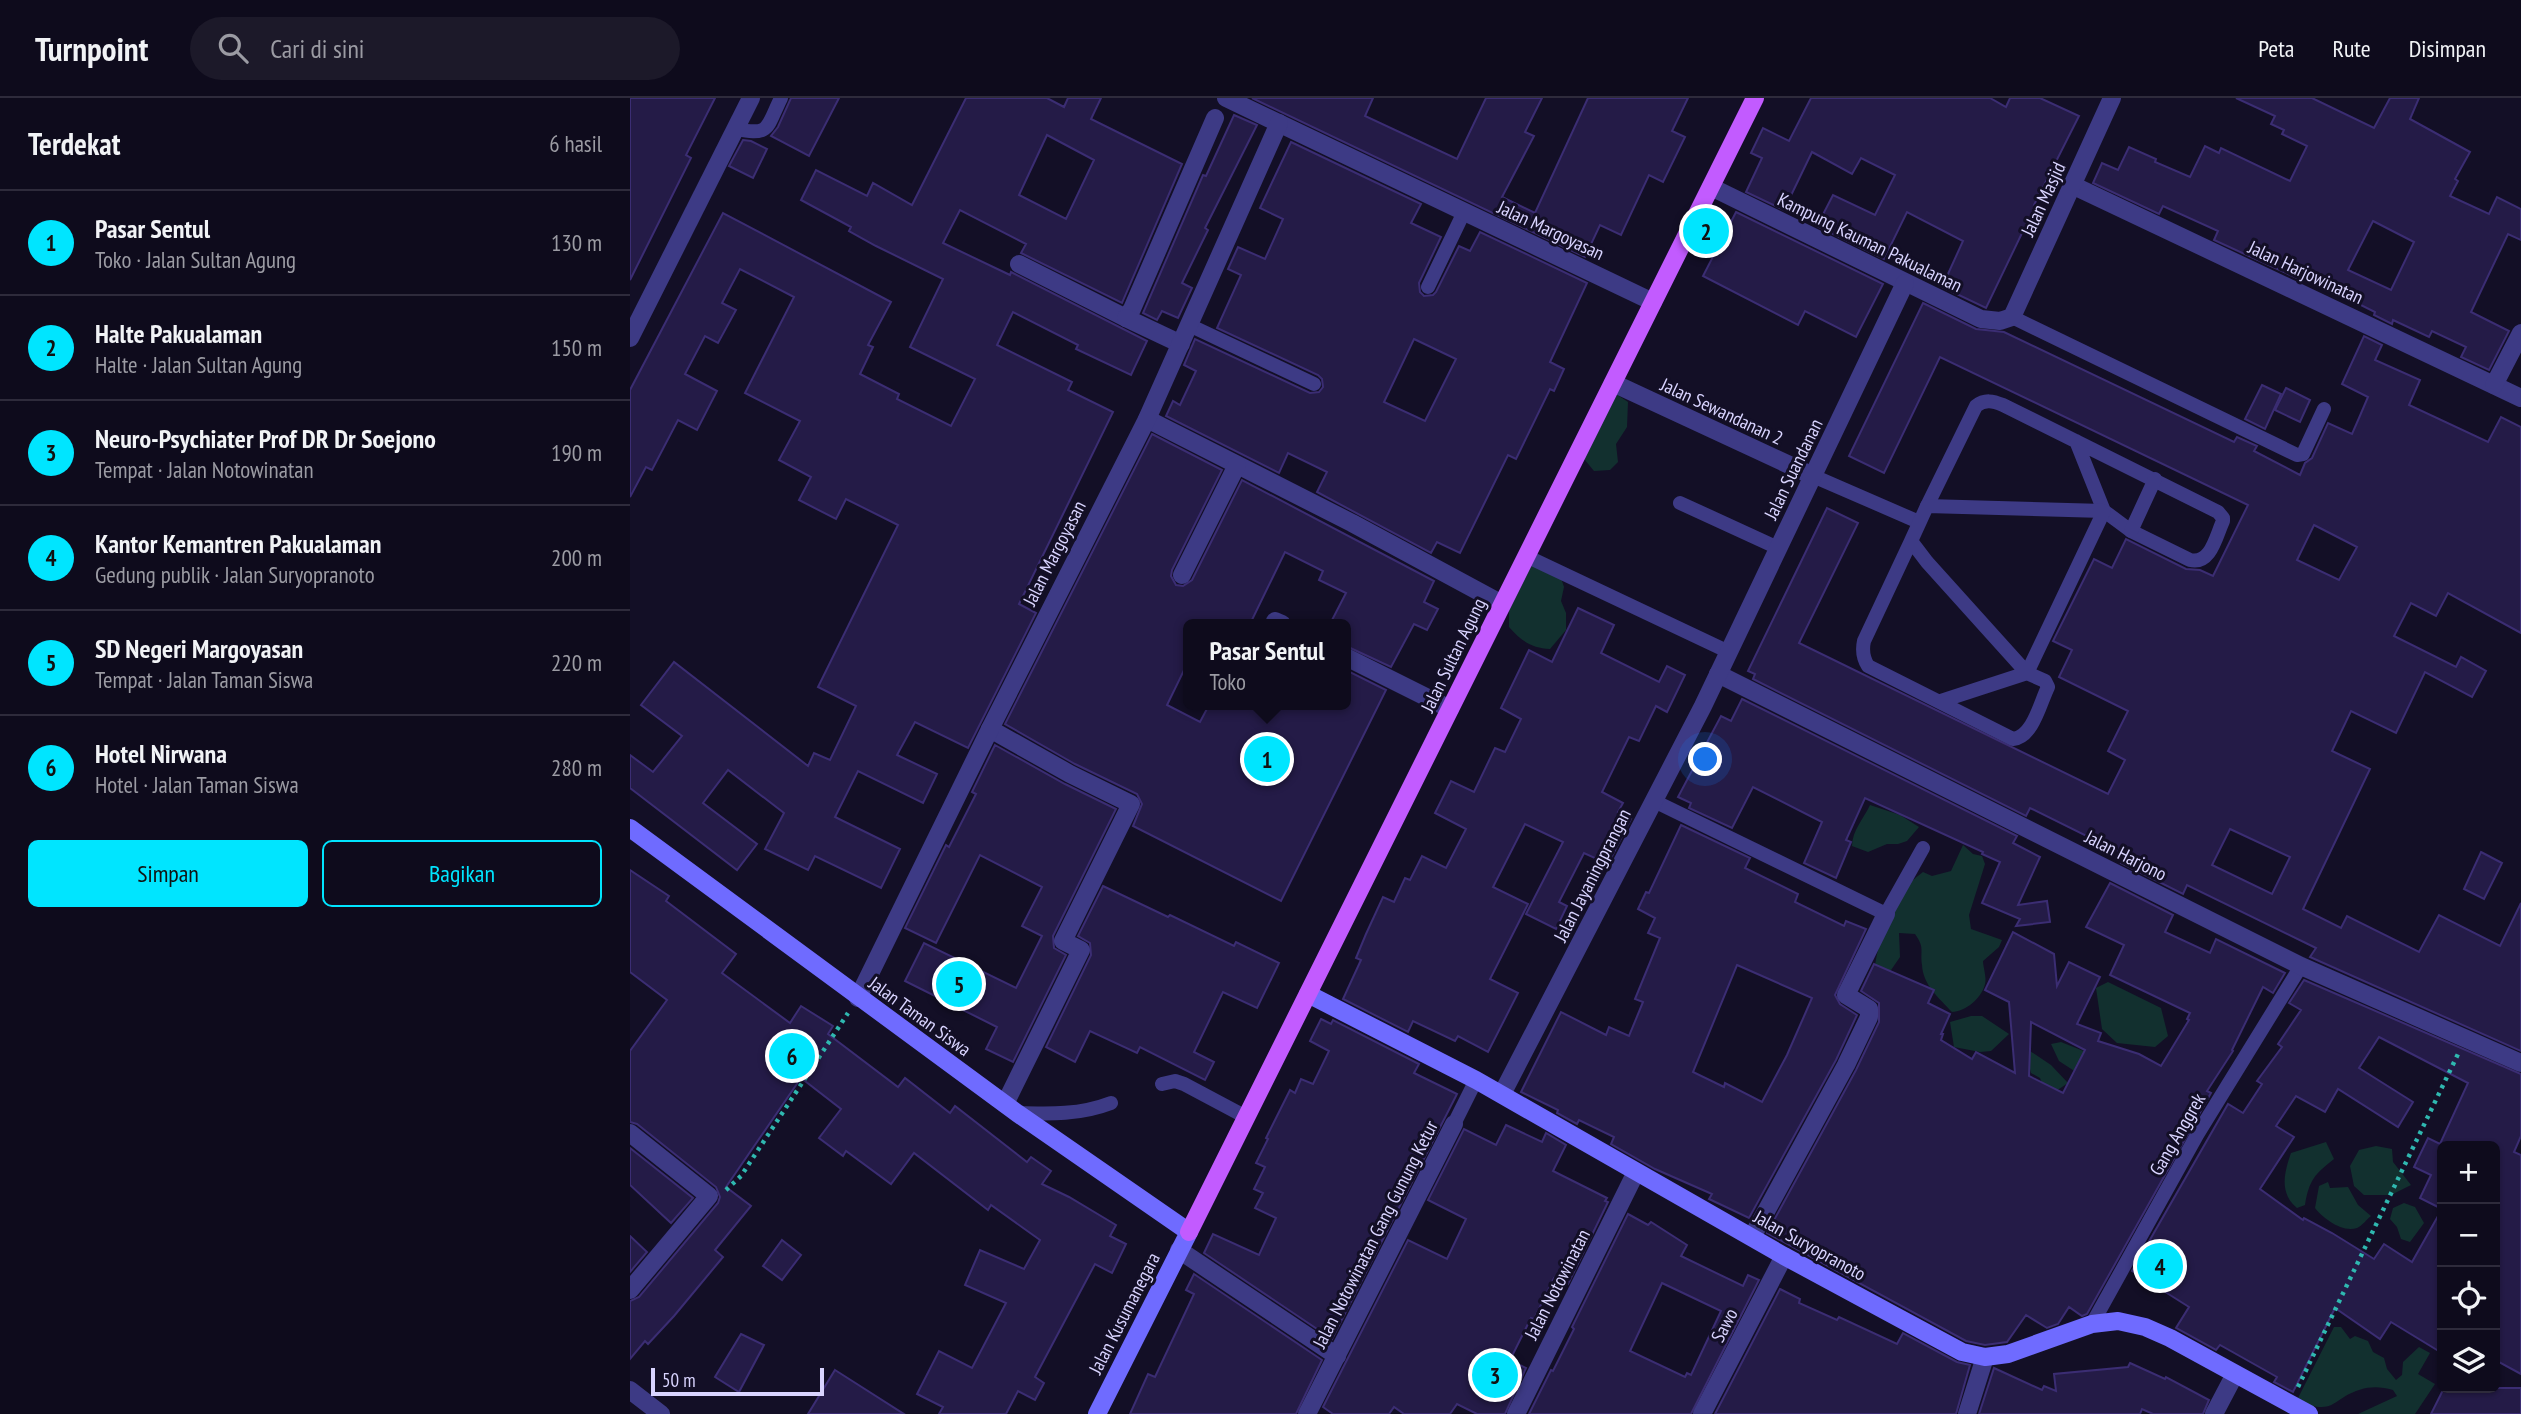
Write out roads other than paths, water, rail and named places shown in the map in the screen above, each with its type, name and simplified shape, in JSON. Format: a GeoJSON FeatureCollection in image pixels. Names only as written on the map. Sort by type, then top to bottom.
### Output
{"type":"FeatureCollection","features":[{"type":"Feature","properties":{"kind":"main road","name":"Jalan Sultan Agung"},"geometry":{"type":"LineString","coordinates":[[1189,1232],[1755,98]]}},
{"type":"Feature","properties":{"kind":"main road","name":"Jalan Taman Siswa"},"geometry":{"type":"LineString","coordinates":[[632,832],[1011,1109],[1189,1232]]}},
{"type":"Feature","properties":{"kind":"main road","name":"Jalan Suryopranoto"},"geometry":{"type":"LineString","coordinates":[[1308,994],[1502,1094],[1784,1256],[1962,1352],[1985,1357],[2008,1354],[2092,1324],[2118,1321],[2146,1327],[2170,1338],[2309,1414]]}},
{"type":"Feature","properties":{"kind":"main road","name":"Jalan Kusumanegara"},"geometry":{"type":"LineString","coordinates":[[1097,1414],[1189,1232]]}},
{"type":"Feature","properties":{"kind":"street"},"geometry":{"type":"LineString","coordinates":[[630,338],[751,98]]}},
{"type":"Feature","properties":{"kind":"street","name":"Jalan Margoyasan"},"geometry":{"type":"LineString","coordinates":[[1226,98],[1653,302]]}},
{"type":"Feature","properties":{"kind":"street","name":"Jalan Masjid"},"geometry":{"type":"LineString","coordinates":[[2012,317],[2112,98]]}},
{"type":"Feature","properties":{"kind":"street"},"geometry":{"type":"LineString","coordinates":[[1126,318],[1215,118]]}},
{"type":"Feature","properties":{"kind":"street","name":"Jalan Margoyasan"},"geometry":{"type":"LineString","coordinates":[[858,998],[1147,419],[1279,124]]}},
{"type":"Feature","properties":{"kind":"street","name":"Jalan Harjowinatan"},"geometry":{"type":"LineString","coordinates":[[2072,185],[2521,398]]}},
{"type":"Feature","properties":{"kind":"street","name":"Kampung Kauman Pakualaman"},"geometry":{"type":"LineString","coordinates":[[1711,187],[1981,319],[2000,321],[2012,317]]}},
{"type":"Feature","properties":{"kind":"street"},"geometry":{"type":"LineString","coordinates":[[1019,264],[1181,344]]}},
{"type":"Feature","properties":{"kind":"street","name":"Jalan Suandanan"},"geometry":{"type":"LineString","coordinates":[[1718,674],[1905,283]]}},
{"type":"Feature","properties":{"kind":"street"},"geometry":{"type":"LineString","coordinates":[[2494,385],[2521,333]]}},
{"type":"Feature","properties":{"kind":"street","name":"Jalan Sewandanan 2"},"geometry":{"type":"LineString","coordinates":[[1612,383],[1813,477]]}},
{"type":"Feature","properties":{"kind":"street"},"geometry":{"type":"LineString","coordinates":[[1147,419],[1375,535],[1502,604]]}},
{"type":"Feature","properties":{"kind":"street"},"geometry":{"type":"LineString","coordinates":[[1182,575],[1237,465]]}},
{"type":"Feature","properties":{"kind":"street"},"geometry":{"type":"LineString","coordinates":[[1351,660],[1450,709]]}},
{"type":"Feature","properties":{"kind":"street","name":"Jalan Jayaningprangan"},"geometry":{"type":"LineString","coordinates":[[1502,1094],[1718,674]]}},
{"type":"Feature","properties":{"kind":"street","name":"Jalan Harjono"},"geometry":{"type":"LineString","coordinates":[[1718,674],[2301,966],[2521,1063]]}},
{"type":"Feature","properties":{"kind":"street"},"geometry":{"type":"LineString","coordinates":[[990,729],[1070,774],[1131,804],[1063,942],[1081,950],[1011,1109]]}},
{"type":"Feature","properties":{"kind":"street"},"geometry":{"type":"LineString","coordinates":[[1752,1237],[1870,1017],[1869,1009],[1846,995],[1886,914]]}},
{"type":"Feature","properties":{"kind":"street","name":"Jalan Notowinatan Gang Gunung Ketur"},"geometry":{"type":"LineString","coordinates":[[1314,1411],[1337,1356],[1454,1124]]}},
{"type":"Feature","properties":{"kind":"street"},"geometry":{"type":"LineString","coordinates":[[630,1133],[709,1196],[630,1290]]}},
{"type":"Feature","properties":{"kind":"street","name":"Jalan Notowinatan"},"geometry":{"type":"LineString","coordinates":[[1516,1414],[1636,1172]]}},
{"type":"Feature","properties":{"kind":"street"},"geometry":{"type":"LineString","coordinates":[[1180,1250],[1337,1356]]}},
{"type":"Feature","properties":{"kind":"street","name":"Sawo"},"geometry":{"type":"LineString","coordinates":[[1702,1414],[1784,1256]]}},
{"type":"Feature","properties":{"kind":"street"},"geometry":{"type":"LineString","coordinates":[[1967,1414],[1985,1357]]}},
{"type":"Feature","properties":{"kind":"street"},"geometry":{"type":"LineString","coordinates":[[2214,1414],[2235,1374]]}},
{"type":"Feature","properties":{"kind":"street"},"geometry":{"type":"LineString","coordinates":[[630,1390],[661,1414]]}},
{"type":"Feature","properties":{"kind":"lane"},"geometry":{"type":"LineString","coordinates":[[736,129],[757,133],[763,131],[781,98]]}},
{"type":"Feature","properties":{"kind":"lane"},"geometry":{"type":"LineString","coordinates":[[1428,287],[1464,212]]}},
{"type":"Feature","properties":{"kind":"lane"},"geometry":{"type":"LineString","coordinates":[[2012,317],[2297,455],[2303,454],[2324,409]]}},
{"type":"Feature","properties":{"kind":"lane"},"geometry":{"type":"LineString","coordinates":[[1189,325],[1314,384]]}},
{"type":"Feature","properties":{"kind":"lane"},"geometry":{"type":"LineString","coordinates":[[1911,541],[2027,673],[2045,681],[2048,687],[2028,731],[2021,738],[2013,739],[1868,666],[1864,656],[1864,641],[1919,522],[1980,403],[1997,402],[2076,441],[2155,480],[2222,515],[2223,521],[2207,556],[2195,561],[2131,531],[2104,511],[2076,441]]}},
{"type":"Feature","properties":{"kind":"lane"},"geometry":{"type":"LineString","coordinates":[[1813,477],[1919,522]]}},
{"type":"Feature","properties":{"kind":"lane"},"geometry":{"type":"LineString","coordinates":[[2131,531],[2155,480]]}},
{"type":"Feature","properties":{"kind":"lane"},"geometry":{"type":"LineString","coordinates":[[1680,503],[1778,548]]}},
{"type":"Feature","properties":{"kind":"lane"},"geometry":{"type":"LineString","coordinates":[[1927,506],[2104,511]]}},
{"type":"Feature","properties":{"kind":"lane"},"geometry":{"type":"LineString","coordinates":[[1941,701],[2027,673],[2104,511]]}},
{"type":"Feature","properties":{"kind":"lane"},"geometry":{"type":"LineString","coordinates":[[1526,556],[1729,652]]}},
{"type":"Feature","properties":{"kind":"lane"},"geometry":{"type":"LineString","coordinates":[[1654,801],[1886,914],[1923,848]]}},
{"type":"Feature","properties":{"kind":"lane","name":"Gang Anggrek"},"geometry":{"type":"LineString","coordinates":[[2092,1324],[2197,1135],[2301,966]]}},
{"type":"Feature","properties":{"kind":"lane","name":"Jalan Notowinatan Gang Gunung Ketur"},"geometry":{"type":"LineString","coordinates":[[1454,1124],[1476,1080]]}},
{"type":"Feature","properties":{"kind":"lane"},"geometry":{"type":"LineString","coordinates":[[1162,1084],[1175,1081],[1184,1084],[1246,1117]]}},
{"type":"Feature","properties":{"kind":"lane"},"geometry":{"type":"LineString","coordinates":[[1011,1109],[1063,1114],[1083,1112],[1111,1103]]}},
{"type":"Feature","properties":{"kind":"place","name":"Halte Pakualaman"},"geometry":{"type":"Point","coordinates":[1706,231]}},
{"type":"Feature","properties":{"kind":"place","name":"Pasar Sentul"},"geometry":{"type":"Point","coordinates":[1267,759]}},
{"type":"Feature","properties":{"kind":"place","name":"SD Negeri Margoyasan"},"geometry":{"type":"Point","coordinates":[959,984]}},
{"type":"Feature","properties":{"kind":"place","name":"Hotel Nirwana"},"geometry":{"type":"Point","coordinates":[792,1056]}},
{"type":"Feature","properties":{"kind":"place","name":"Kantor Kemantren Pakualaman"},"geometry":{"type":"Point","coordinates":[2160,1266]}},
{"type":"Feature","properties":{"kind":"place","name":"Neuro-Psychiater Prof DR Dr Soejono"},"geometry":{"type":"Point","coordinates":[1495,1375]}}]}
